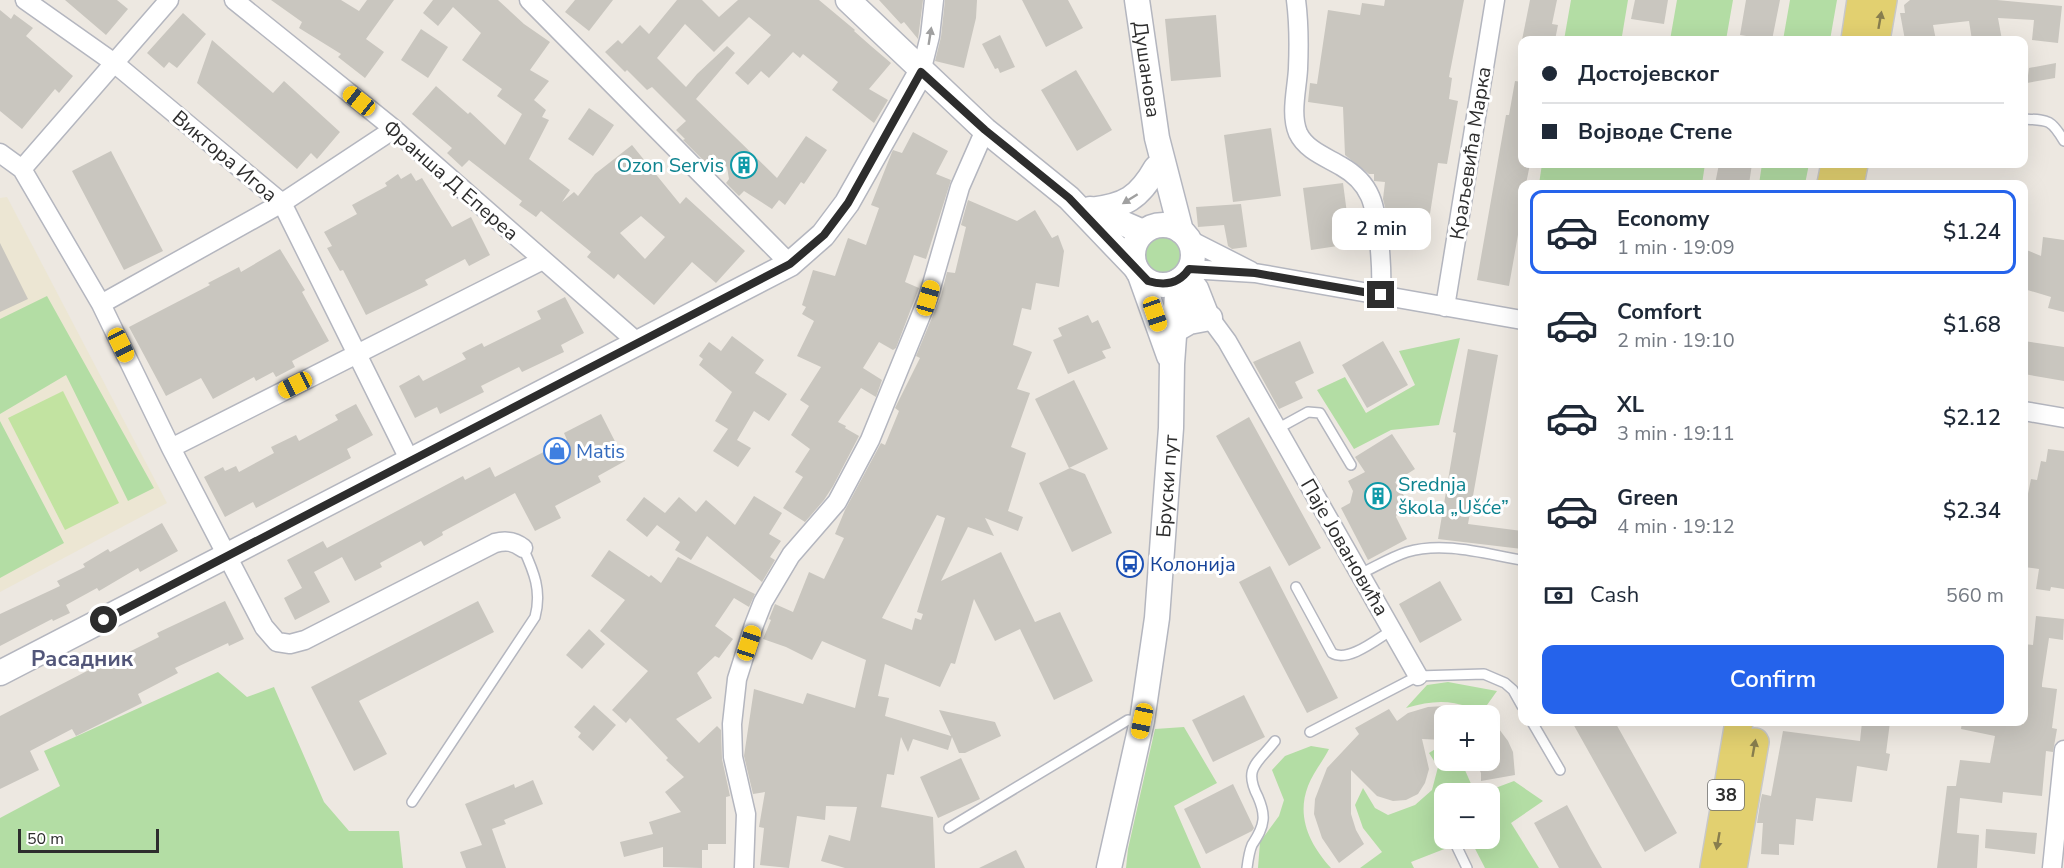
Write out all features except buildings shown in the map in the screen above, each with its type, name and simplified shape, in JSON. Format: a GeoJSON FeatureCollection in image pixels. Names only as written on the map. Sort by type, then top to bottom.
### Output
{"type":"FeatureCollection","features":[{"type":"Feature","properties":{"kind":"main road"},"geometry":{"type":"LineString","coordinates":[[1856,36],[1861,0]]}},
{"type":"Feature","properties":{"kind":"main road"},"geometry":{"type":"LineString","coordinates":[[1877,36],[1883,0]]}},
{"type":"Feature","properties":{"kind":"main road","name":"38"},"geometry":{"type":"LineString","coordinates":[[1714,868],[1738,726]]}},
{"type":"Feature","properties":{"kind":"main road","name":"38"},"geometry":{"type":"LineString","coordinates":[[1733,868],[1757,726]]}},
{"type":"Feature","properties":{"kind":"street","name":"Виктора Игоа"},"geometry":{"type":"LineString","coordinates":[[26,0],[113,62],[282,203],[410,461]]}},
{"type":"Feature","properties":{"kind":"street"},"geometry":{"type":"LineString","coordinates":[[22,170],[113,62],[169,0]]}},
{"type":"Feature","properties":{"kind":"street","name":"Франша Д Епереа"},"geometry":{"type":"LineString","coordinates":[[234,0],[394,129],[637,342]]}},
{"type":"Feature","properties":{"kind":"street"},"geometry":{"type":"LineString","coordinates":[[530,0],[790,264]]}},
{"type":"Feature","properties":{"kind":"street"},"geometry":{"type":"LineString","coordinates":[[848,0],[921,72],[985,130],[1081,205],[1148,281],[1168,284],[1184,275],[1255,273],[1518,319]]}},
{"type":"Feature","properties":{"kind":"street"},"geometry":{"type":"LineString","coordinates":[[0,673],[790,264],[824,235],[848,203],[921,72],[930,36],[934,0]]}},
{"type":"Feature","properties":{"kind":"street","name":"Душанова"},"geometry":{"type":"LineString","coordinates":[[1137,0],[1157,138],[1184,235]]}},
{"type":"Feature","properties":{"kind":"street"},"geometry":{"type":"LineString","coordinates":[[1296,0],[1298,49],[1295,124],[1304,141],[1311,148],[1355,176],[1371,196],[1377,219],[1382,271],[1381,295]]}},
{"type":"Feature","properties":{"kind":"street","name":"Краљевића Марка"},"geometry":{"type":"LineString","coordinates":[[1445,307],[1495,0]]}},
{"type":"Feature","properties":{"kind":"street"},"geometry":{"type":"LineString","coordinates":[[101,304],[282,203],[394,129]]}},
{"type":"Feature","properties":{"kind":"street"},"geometry":{"type":"LineString","coordinates":[[744,868],[746,814],[733,757],[732,724],[737,679],[754,625],[763,602],[791,555],[837,502],[870,440],[928,298],[960,187],[973,152],[985,130]]}},
{"type":"Feature","properties":{"kind":"street","name":"Душанова"},"geometry":{"type":"LineString","coordinates":[[1147,230],[1156,206],[1157,138]]}},
{"type":"Feature","properties":{"kind":"street"},"geometry":{"type":"LineString","coordinates":[[0,153],[22,170],[101,304],[171,448],[270,637],[277,642],[290,644],[305,640],[495,543],[513,542],[523,548]]}},
{"type":"Feature","properties":{"kind":"street"},"geometry":{"type":"LineString","coordinates":[[1081,205],[1110,208],[1125,203],[1148,183],[1156,168]]}},
{"type":"Feature","properties":{"kind":"street"},"geometry":{"type":"LineString","coordinates":[[1081,205],[1147,230],[1167,226],[1255,273]]}},
{"type":"Feature","properties":{"kind":"street"},"geometry":{"type":"LineString","coordinates":[[1138,271],[1133,260],[1134,245],[1147,230]]}},
{"type":"Feature","properties":{"kind":"street"},"geometry":{"type":"LineString","coordinates":[[1184,235],[1192,249],[1192,259],[1184,275]]}},
{"type":"Feature","properties":{"kind":"street"},"geometry":{"type":"LineString","coordinates":[[171,448],[543,260]]}},
{"type":"Feature","properties":{"kind":"street","name":"Бруски пут"},"geometry":{"type":"LineString","coordinates":[[1138,271],[1172,364]]}},
{"type":"Feature","properties":{"kind":"street","name":"Бруски пут"},"geometry":{"type":"LineString","coordinates":[[1112,864],[1142,721],[1157,618],[1170,438],[1172,364],[1184,275]]}},
{"type":"Feature","properties":{"kind":"street","name":"Паје Јовановића"},"geometry":{"type":"LineString","coordinates":[[1184,275],[1199,288],[1210,318],[1227,341],[1418,676]]}},
{"type":"Feature","properties":{"kind":"street"},"geometry":{"type":"LineString","coordinates":[[1175,330],[1189,322],[1210,318]]}},
{"type":"Feature","properties":{"kind":"street"},"geometry":{"type":"LineString","coordinates":[[2028,412],[2064,418]]}},
{"type":"Feature","properties":{"kind":"street"},"geometry":{"type":"LineString","coordinates":[[2052,868],[2064,750]]}},
{"type":"Feature","properties":{"kind":"lane"},"geometry":{"type":"LineString","coordinates":[[2028,119],[2049,121],[2054,124],[2064,141]]}},
{"type":"Feature","properties":{"kind":"lane"},"geometry":{"type":"LineString","coordinates":[[1277,429],[1308,412],[1320,413],[1351,465]]}},
{"type":"Feature","properties":{"kind":"lane"},"geometry":{"type":"LineString","coordinates":[[412,802],[535,617],[539,597],[538,584],[535,572],[523,548]]}},
{"type":"Feature","properties":{"kind":"lane"},"geometry":{"type":"LineString","coordinates":[[1360,574],[1404,553],[1426,548],[1456,549],[1518,559]]}},
{"type":"Feature","properties":{"kind":"lane"},"geometry":{"type":"LineString","coordinates":[[1296,587],[1335,655],[1349,655],[1392,630]]}},
{"type":"Feature","properties":{"kind":"lane"},"geometry":{"type":"LineString","coordinates":[[1310,732],[1418,676],[1484,674],[1505,683],[1518,699]]}},
{"type":"Feature","properties":{"kind":"lane"},"geometry":{"type":"LineString","coordinates":[[949,828],[1128,720],[1142,721]]}},
{"type":"Feature","properties":{"kind":"lane"},"geometry":{"type":"LineString","coordinates":[[1534,726],[1560,770]]}},
{"type":"Feature","properties":{"kind":"lane"},"geometry":{"type":"LineString","coordinates":[[1247,868],[1251,847],[1263,822],[1262,808],[1250,777],[1275,741]]}},
{"type":"Feature","properties":{"kind":"lane"},"geometry":{"type":"LineString","coordinates":[[1458,849],[1467,868]]}},
{"type":"Feature","properties":{"kind":"shaded area"},"geometry":{"type":"Polygon","coordinates":[[[7,197],[167,503],[0,592],[0,198],[7,197]]]}},
{"type":"Feature","properties":{"kind":"green space"},"geometry":{"type":"Polygon","coordinates":[[[1571,0],[1628,0],[1622,36],[1565,36],[1571,0]]]}},
{"type":"Feature","properties":{"kind":"green space"},"geometry":{"type":"Polygon","coordinates":[[[1677,0],[1733,0],[1727,36],[1671,36],[1677,0]]]}},
{"type":"Feature","properties":{"kind":"green space"},"geometry":{"type":"Polygon","coordinates":[[[1790,0],[1837,0],[1831,36],[1784,36],[1790,0]]]}},
{"type":"Feature","properties":{"kind":"green space"},"geometry":{"type":"Polygon","coordinates":[[[1541,168],[1704,168],[1703,180],[1540,180],[1541,168]]]}},
{"type":"Feature","properties":{"kind":"green space"},"geometry":{"type":"Polygon","coordinates":[[[1761,168],[1808,168],[1806,180],[1760,180],[1761,168]]]}},
{"type":"Feature","properties":{"kind":"green space"},"geometry":{"type":"Polygon","coordinates":[[[1163,236],[1176,242],[1182,255],[1176,268],[1163,274],[1150,268],[1144,255],[1150,242],[1163,236]]]}},
{"type":"Feature","properties":{"kind":"green space"},"geometry":{"type":"Polygon","coordinates":[[[47,296],[154,488],[128,501],[66,375],[0,414],[0,319],[47,296]]]}},
{"type":"Feature","properties":{"kind":"green space"},"geometry":{"type":"Polygon","coordinates":[[[1460,338],[1439,425],[1391,430],[1354,449],[1317,390],[1345,377],[1366,413],[1415,385],[1399,351],[1460,338]]]}},
{"type":"Feature","properties":{"kind":"green space"},"geometry":{"type":"Polygon","coordinates":[[[63,391],[119,503],[65,530],[8,418],[63,391]]]}},
{"type":"Feature","properties":{"kind":"green space"},"geometry":{"type":"Polygon","coordinates":[[[0,421],[64,543],[0,578],[0,421]]]}},
{"type":"Feature","properties":{"kind":"green space"},"geometry":{"type":"Polygon","coordinates":[[[218,672],[247,697],[274,687],[324,802],[349,831],[399,831],[403,868],[0,868],[0,818],[60,786],[44,751],[218,672]]]}},
{"type":"Feature","properties":{"kind":"green space"},"geometry":{"type":"Polygon","coordinates":[[[1448,682],[1497,691],[1487,705],[1442,702],[1406,708],[1427,685],[1448,682]]]}},
{"type":"Feature","properties":{"kind":"green space"},"geometry":{"type":"Polygon","coordinates":[[[1184,727],[1217,783],[1174,806],[1201,868],[1126,868],[1128,849],[1155,729],[1184,727]]]}},
{"type":"Feature","properties":{"kind":"green space"},"geometry":{"type":"Polygon","coordinates":[[[1311,746],[1329,749],[1308,786],[1304,820],[1311,840],[1331,868],[1258,868],[1260,842],[1279,816],[1284,800],[1272,770],[1285,756],[1311,746]]]}},
{"type":"Feature","properties":{"kind":"green space"},"geometry":{"type":"Polygon","coordinates":[[[1434,750],[1434,761],[1429,753],[1434,750]]]}},
{"type":"Feature","properties":{"kind":"green space"},"geometry":{"type":"Polygon","coordinates":[[[1437,771],[1465,771],[1471,783],[1434,783],[1434,849],[1444,849],[1411,862],[1414,868],[1360,868],[1382,852],[1363,828],[1355,805],[1363,788],[1375,808],[1388,815],[1415,805],[1432,790],[1437,771]]]}},
{"type":"Feature","properties":{"kind":"green space"},"geometry":{"type":"Polygon","coordinates":[[[1514,781],[1543,801],[1511,823],[1539,868],[1485,868],[1475,849],[1500,849],[1500,786],[1514,781]]]}},
{"type":"Feature","properties":{"kind":"place","name":"Ozon Servis"},"geometry":{"type":"Point","coordinates":[744,165]}},
{"type":"Feature","properties":{"kind":"place","name":"Matis"},"geometry":{"type":"Point","coordinates":[557,451]}},
{"type":"Feature","properties":{"kind":"place","name":"Srednja škola „Ušće”"},"geometry":{"type":"Point","coordinates":[1378,496]}},
{"type":"Feature","properties":{"kind":"place","name":"Колонија"},"geometry":{"type":"Point","coordinates":[1130,564]}},
{"type":"Feature","properties":{"kind":"district","name":"Расадник"},"geometry":{"type":"Point","coordinates":[82,658]}},
{"type":"Feature","properties":{"kind":"route"},"geometry":{"type":"LineString","coordinates":[[104,620],[790,264],[824,235],[848,203],[921,72],[985,130],[1069,198],[1148,281],[1168,284],[1178,281],[1189,269],[1255,273],[1381,295]]}}]}
